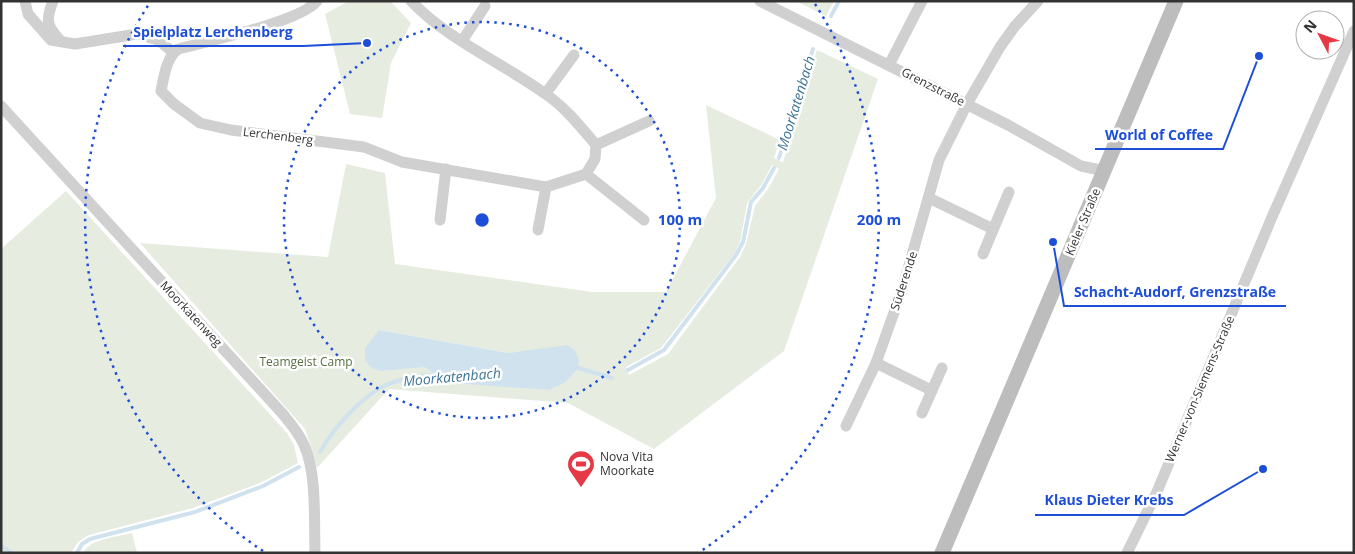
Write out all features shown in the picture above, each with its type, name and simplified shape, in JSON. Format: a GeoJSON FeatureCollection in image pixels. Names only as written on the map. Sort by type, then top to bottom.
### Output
{"type":"FeatureCollection","features":[{"type":"Feature","properties":{"kind":"street"},"geometry":{"type":"LineString","coordinates":[[25,1],[28,14],[51,40],[75,44],[137,34],[158,40],[173,52],[178,49],[288,19],[313,6],[317,1]]}},
{"type":"Feature","properties":{"kind":"street"},"geometry":{"type":"LineString","coordinates":[[53,1],[48,16],[51,30],[60,41]]}},
{"type":"Feature","properties":{"kind":"street"},"geometry":{"type":"LineString","coordinates":[[411,1],[422,13],[462,42],[546,94],[570,115],[596,144],[595,159],[586,174],[644,220]]}},
{"type":"Feature","properties":{"kind":"street","name":"Grenzstraße"},"geometry":{"type":"LineString","coordinates":[[760,1],[1008,125],[1081,166],[1105,171]]}},
{"type":"Feature","properties":{"kind":"street"},"geometry":{"type":"LineString","coordinates":[[889,64],[922,1]]}},
{"type":"Feature","properties":{"kind":"street","name":"Süderende"},"geometry":{"type":"LineString","coordinates":[[846,426],[876,363],[902,290],[939,160],[966,104],[1015,26],[1038,1]]}},
{"type":"Feature","properties":{"kind":"street","name":"Kieler Straße"},"geometry":{"type":"LineString","coordinates":[[942,553],[1176,1]]}},
{"type":"Feature","properties":{"kind":"street"},"geometry":{"type":"LineString","coordinates":[[462,42],[485,6]]}},
{"type":"Feature","properties":{"kind":"street","name":"Werner-von-Siemens-Straße"},"geometry":{"type":"LineString","coordinates":[[1127,553],[1156,494],[1268,226],[1354,31]]}},
{"type":"Feature","properties":{"kind":"street","name":"Lerchenberg"},"geometry":{"type":"LineString","coordinates":[[173,52],[166,68],[161,91],[174,104],[200,123],[230,130],[364,148],[402,162],[546,187],[586,174]]}},
{"type":"Feature","properties":{"kind":"street"},"geometry":{"type":"LineString","coordinates":[[546,94],[574,55]]}},
{"type":"Feature","properties":{"kind":"street","name":"Moorkatenweg"},"geometry":{"type":"LineString","coordinates":[[1,106],[282,413],[294,429],[304,444],[310,460],[315,553]]}},
{"type":"Feature","properties":{"kind":"street"},"geometry":{"type":"LineString","coordinates":[[596,144],[649,121]]}},
{"type":"Feature","properties":{"kind":"street"},"geometry":{"type":"LineString","coordinates":[[440,220],[446,170]]}},
{"type":"Feature","properties":{"kind":"street"},"geometry":{"type":"LineString","coordinates":[[538,230],[546,187]]}},
{"type":"Feature","properties":{"kind":"street"},"geometry":{"type":"LineString","coordinates":[[982,254],[1009,192]]}},
{"type":"Feature","properties":{"kind":"street"},"geometry":{"type":"LineString","coordinates":[[929,198],[992,229]]}},
{"type":"Feature","properties":{"kind":"street"},"geometry":{"type":"LineString","coordinates":[[876,363],[931,390]]}},
{"type":"Feature","properties":{"kind":"street"},"geometry":{"type":"LineString","coordinates":[[922,413],[942,368]]}},
{"type":"Feature","properties":{"kind":"green space"},"geometry":{"type":"Polygon","coordinates":[[[349,1],[390,1],[411,23],[391,63],[382,118],[350,114],[325,14],[349,1]]]}},
{"type":"Feature","properties":{"kind":"green space"},"geometry":{"type":"Polygon","coordinates":[[[796,1],[834,1],[826,16],[796,1]]]}},
{"type":"Feature","properties":{"kind":"green space","name":"Teamgeist Camp"},"geometry":{"type":"Polygon","coordinates":[[[817,50],[878,79],[784,351],[654,449],[568,403],[389,389],[317,468],[305,429],[140,243],[328,257],[346,164],[385,173],[395,264],[592,292],[666,292],[716,198],[706,105],[780,140],[774,158],[783,162],[817,50]],[[772,165],[762,184],[747,203],[740,242],[734,254],[661,348],[626,367],[629,375],[668,354],[740,257],[746,244],[755,206],[768,189],[779,169],[772,165]],[[379,330],[424,367],[444,380],[549,390],[527,351],[508,353],[379,330]]]}},
{"type":"Feature","properties":{"kind":"green space"},"geometry":{"type":"Polygon","coordinates":[[[66,191],[287,433],[294,445],[298,463],[260,483],[193,508],[89,535],[78,542],[71,553],[1,553],[1,249],[66,191]]]}},
{"type":"Feature","properties":{"kind":"green space"},"geometry":{"type":"Polygon","coordinates":[[[132,533],[137,553],[83,553],[98,541],[132,533]]]}},
{"type":"Feature","properties":{"kind":"water"},"geometry":{"type":"Polygon","coordinates":[[[379,330],[508,353],[568,345],[575,351],[579,360],[578,368],[566,382],[549,390],[454,383],[444,380],[424,367],[381,371],[371,368],[365,360],[365,348],[379,330]]]}},
{"type":"Feature","properties":{"kind":"waterway","name":"Moorkatenbach"},"geometry":{"type":"LineString","coordinates":[[831,16],[839,1]]}},
{"type":"Feature","properties":{"kind":"waterway","name":"Moorkatenbach"},"geometry":{"type":"LineString","coordinates":[[779,158],[813,49]]}},
{"type":"Feature","properties":{"kind":"waterway","name":"Moorkatenbach"},"geometry":{"type":"LineString","coordinates":[[628,370],[664,350],[736,255],[743,242],[751,202],[763,188],[774,168]]}},
{"type":"Feature","properties":{"kind":"waterway","name":"Moorkatenbach"},"geometry":{"type":"LineString","coordinates":[[573,368],[612,378]]}},
{"type":"Feature","properties":{"kind":"waterway","name":"Moorkatenbach"},"geometry":{"type":"LineString","coordinates":[[320,452],[348,415],[375,391],[405,379],[441,374]]}},
{"type":"Feature","properties":{"kind":"waterway","name":"Moorkatenbach"},"geometry":{"type":"LineString","coordinates":[[77,553],[82,544],[90,539],[195,512],[263,486],[299,467]]}},
{"type":"Feature","properties":{"kind":"waterway","name":"Moorkatenbach"},"geometry":{"type":"LineString","coordinates":[[1,546],[11,553]]}},
{"type":"Feature","properties":{"kind":"place","name":"Spielplatz Lerchenberg"},"geometry":{"type":"Point","coordinates":[367,43]}},
{"type":"Feature","properties":{"kind":"place","name":"World of Coffee"},"geometry":{"type":"Point","coordinates":[1259,56]}},
{"type":"Feature","properties":{"kind":"place","name":"Schacht-Audorf, Grenzstraße"},"geometry":{"type":"Point","coordinates":[1053,242]}},
{"type":"Feature","properties":{"kind":"place","name":"Klaus Dieter Krebs"},"geometry":{"type":"Point","coordinates":[1263,469]}},
{"type":"Feature","properties":{"kind":"place","name":"Nova Vita Moorkate"},"geometry":{"type":"Point","coordinates":[581,488]}}]}
